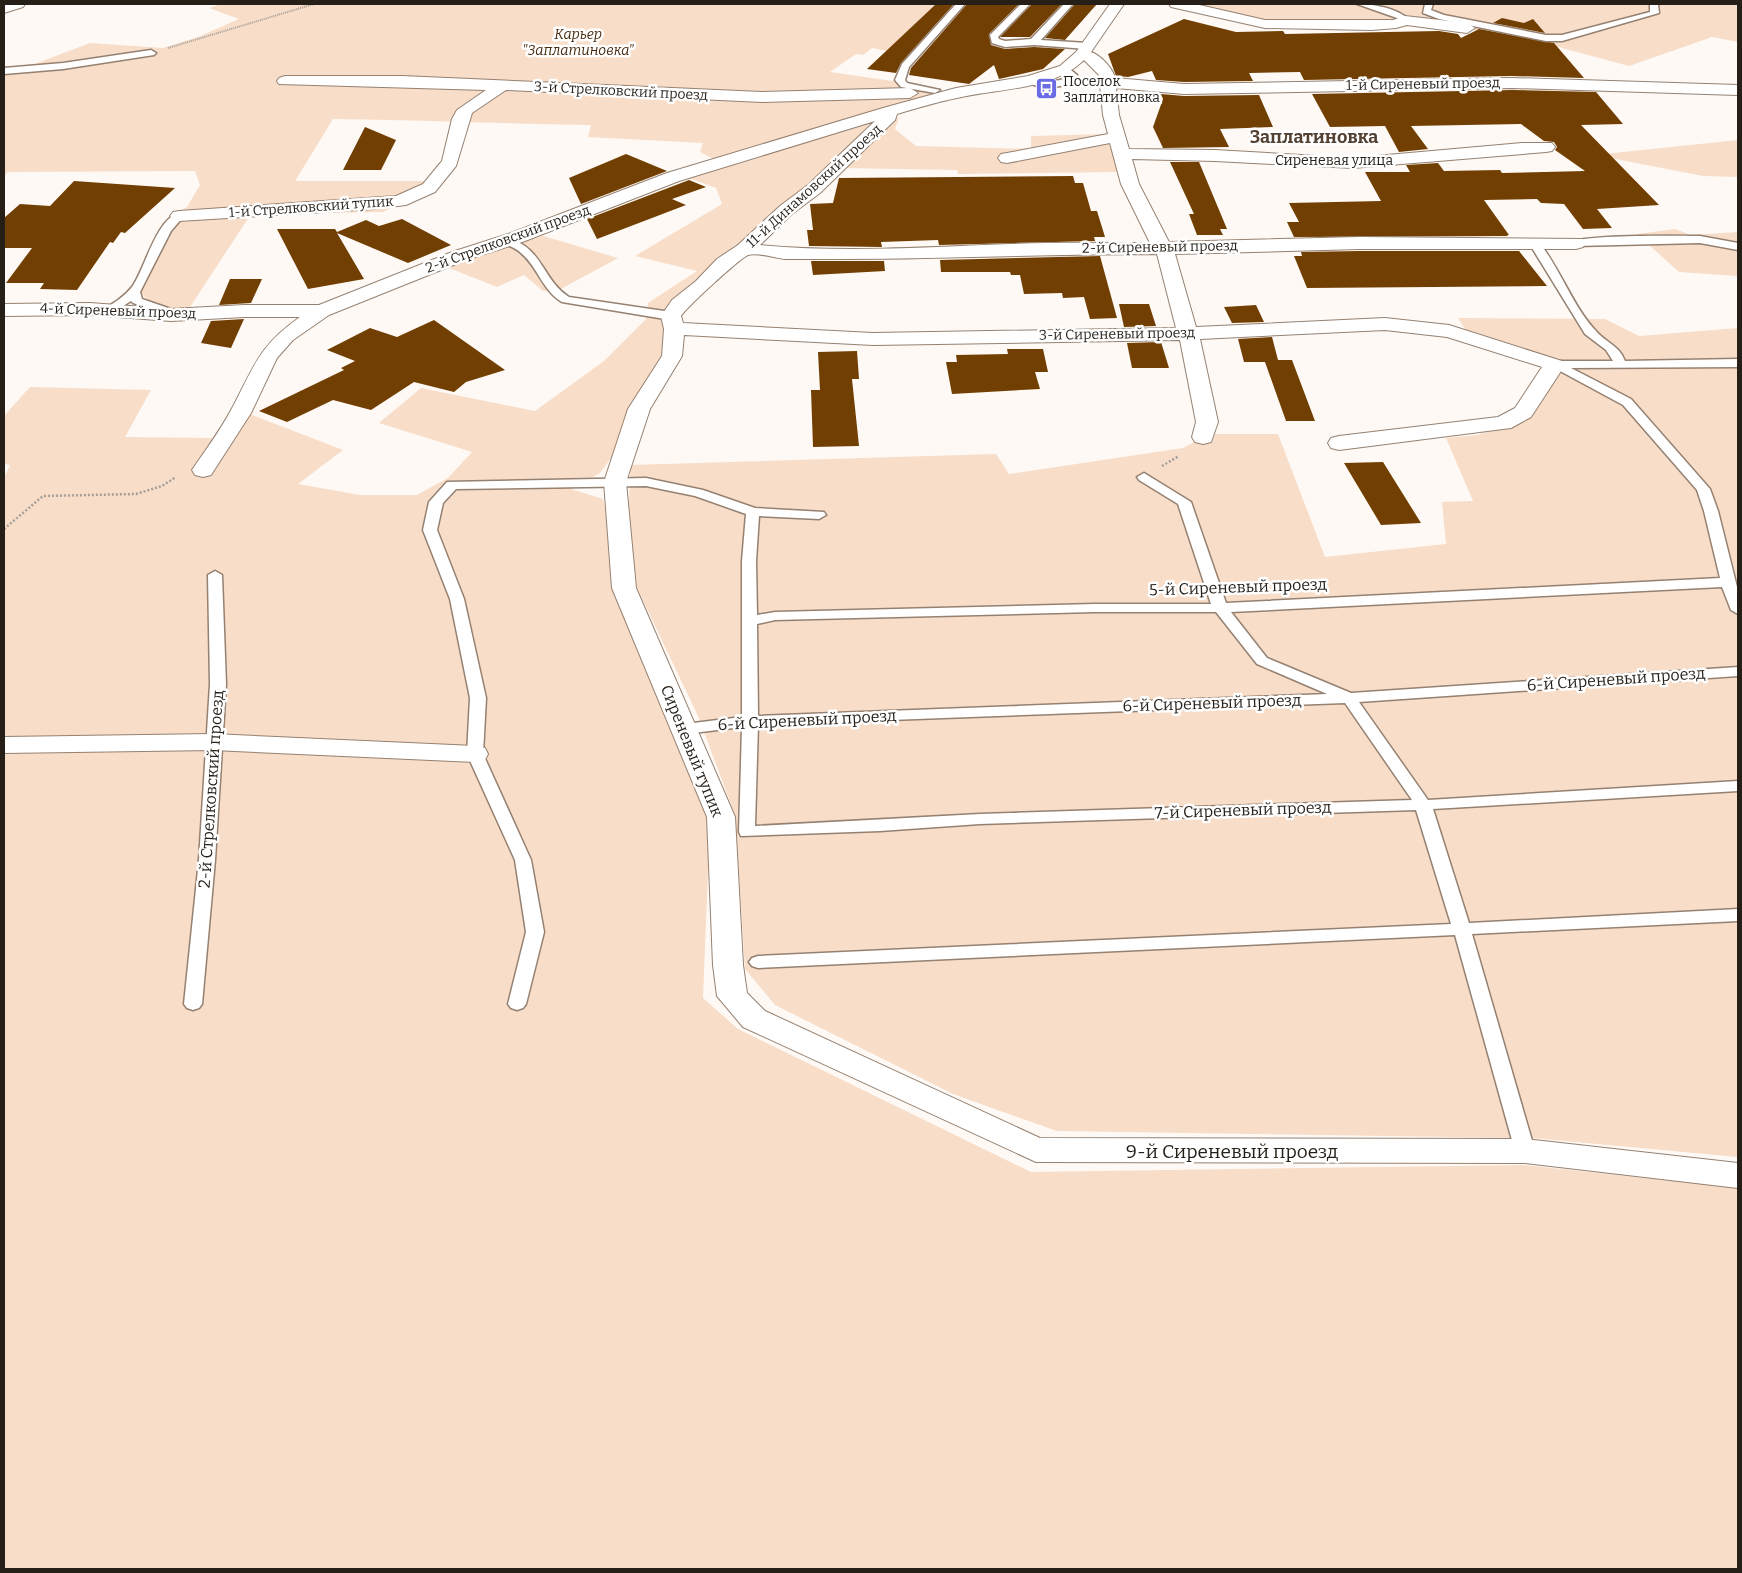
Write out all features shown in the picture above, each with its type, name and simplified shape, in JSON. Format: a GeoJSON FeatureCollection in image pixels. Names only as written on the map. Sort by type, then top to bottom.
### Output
{"type":"FeatureCollection","features":[{"type":"Feature","properties":{"kind":"street"},"geometry":{"type":"LineString","coordinates":[[4,9],[18,4]]}},
{"type":"Feature","properties":{"kind":"street","name":"11-й Динамовский проезд"},"geometry":{"type":"LineString","coordinates":[[672,323],[680,304],[703,285],[724,263],[745,249],[786,210],[814,189],[889,116],[889,111],[956,93],[1030,80],[1066,69],[1084,50],[1118,4]]}},
{"type":"Feature","properties":{"kind":"street"},"geometry":{"type":"LineString","coordinates":[[1176,4],[1265,24],[1372,25],[1396,24],[1405,20],[1467,28]]}},
{"type":"Feature","properties":{"kind":"street"},"geometry":{"type":"LineString","coordinates":[[1084,50],[1107,74],[1108,100],[1130,184],[1150,226],[1169,259],[1181,315],[1188,333],[1207,422],[1203,437]]}},
{"type":"Feature","properties":{"kind":"street","name":"3-й Стрелковский проезд"},"geometry":{"type":"LineString","coordinates":[[285,81],[402,81],[502,86],[531,85],[762,97],[898,94],[935,90],[956,93]]}},
{"type":"Feature","properties":{"kind":"street","name":"1-й Сиреневый проезд"},"geometry":{"type":"LineString","coordinates":[[1108,82],[1184,89],[1512,83],[1738,90]]}},
{"type":"Feature","properties":{"kind":"street","name":"1-й Стрелковский тупик"},"geometry":{"type":"LineString","coordinates":[[179,216],[374,204],[400,201],[413,196],[429,188],[450,162],[460,119],[465,110],[502,86]]}},
{"type":"Feature","properties":{"kind":"street","name":"2-й Стрелковский проезд"},"geometry":{"type":"LineString","coordinates":[[203,470],[240,413],[268,356],[286,336],[322,311],[459,256],[507,241],[673,177],[889,111]]}},
{"type":"Feature","properties":{"kind":"street","name":"Сиреневая улица"},"geometry":{"type":"LineString","coordinates":[[1007,158],[1119,145],[1221,156],[1302,162],[1351,163],[1410,160],[1466,153],[1546,147]]}},
{"type":"Feature","properties":{"kind":"street","name":"2-й Сиреневый проезд"},"geometry":{"type":"LineString","coordinates":[[745,249],[785,253],[920,253],[1013,249],[1163,248],[1360,243],[1576,243]]}},
{"type":"Feature","properties":{"kind":"street","name":"4-й Сиреневый проезд"},"geometry":{"type":"LineString","coordinates":[[4,310],[90,309],[171,315],[244,311],[322,311]]}},
{"type":"Feature","properties":{"kind":"street"},"geometry":{"type":"LineString","coordinates":[[616,482],[639,409],[672,356],[672,323]]}},
{"type":"Feature","properties":{"kind":"street","name":"3-й Сиреневый проезд"},"geometry":{"type":"LineString","coordinates":[[672,323],[873,340],[1188,333],[1385,324],[1449,331],[1555,365]]}},
{"type":"Feature","properties":{"kind":"street"},"geometry":{"type":"LineString","coordinates":[[1339,443],[1503,422],[1523,412],[1546,374],[1555,365]]}},
{"type":"Feature","properties":{"kind":"street","name":"Сиреневый тупик"},"geometry":{"type":"LineString","coordinates":[[616,482],[624,588],[721,817],[728,965],[732,996],[754,1019]]}},
{"type":"Feature","properties":{"kind":"street"},"geometry":{"type":"LineString","coordinates":[[4,745],[213,742],[475,754]]}},
{"type":"Feature","properties":{"kind":"street","name":"9-й Сиреневый проезд"},"geometry":{"type":"LineString","coordinates":[[754,1019],[945,1110],[1036,1150],[1525,1151],[1738,1176]]}},
{"type":"Feature","properties":{"kind":"lane"},"geometry":{"type":"LineString","coordinates":[[935,90],[904,85],[900,80],[905,66],[961,4]]}},
{"type":"Feature","properties":{"kind":"lane"},"geometry":{"type":"LineString","coordinates":[[1026,4],[993,37],[994,41],[1005,44],[1034,42],[1084,50]]}},
{"type":"Feature","properties":{"kind":"lane"},"geometry":{"type":"LineString","coordinates":[[1034,42],[1069,4]]}},
{"type":"Feature","properties":{"kind":"lane"},"geometry":{"type":"LineString","coordinates":[[1361,4],[1388,11],[1405,20]]}},
{"type":"Feature","properties":{"kind":"lane"},"geometry":{"type":"LineString","coordinates":[[1429,4],[1426,11],[1442,17],[1546,38],[1562,38],[1655,13],[1654,4]]}},
{"type":"Feature","properties":{"kind":"lane"},"geometry":{"type":"LineString","coordinates":[[4,70],[63,66],[151,53]]}},
{"type":"Feature","properties":{"kind":"lane"},"geometry":{"type":"LineString","coordinates":[[108,311],[121,304],[143,280],[170,221],[179,216]]}},
{"type":"Feature","properties":{"kind":"lane"},"geometry":{"type":"LineString","coordinates":[[1576,243],[1618,239],[1701,239],[1728,243],[1738,248]]}},
{"type":"Feature","properties":{"kind":"lane"},"geometry":{"type":"LineString","coordinates":[[507,241],[523,248],[529,254],[554,294],[566,300],[672,323]]}},
{"type":"Feature","properties":{"kind":"lane"},"geometry":{"type":"LineString","coordinates":[[1534,243],[1546,257],[1578,317],[1592,335],[1617,351],[1620,363]]}},
{"type":"Feature","properties":{"kind":"lane"},"geometry":{"type":"LineString","coordinates":[[134,292],[137,301],[167,311],[171,315]]}},
{"type":"Feature","properties":{"kind":"lane"},"geometry":{"type":"LineString","coordinates":[[1555,365],[1738,363]]}},
{"type":"Feature","properties":{"kind":"lane"},"geometry":{"type":"LineString","coordinates":[[1555,365],[1626,402],[1703,489],[1711,511],[1728,582],[1738,610]]}},
{"type":"Feature","properties":{"kind":"lane"},"geometry":{"type":"LineString","coordinates":[[1144,477],[1184,502],[1220,608],[1262,661],[1349,698],[1423,804],[1462,930],[1525,1151]]}},
{"type":"Feature","properties":{"kind":"lane"},"geometry":{"type":"LineString","coordinates":[[516,1004],[535,932],[525,869],[523,860],[475,754],[478,698],[457,599],[430,530],[436,502],[452,485],[580,485],[646,482],[698,493],[753,512],[819,515]]}},
{"type":"Feature","properties":{"kind":"lane"},"geometry":{"type":"LineString","coordinates":[[750,721],[749,561],[753,512]]}},
{"type":"Feature","properties":{"kind":"lane","name":"2-й Стрелковский проезд"},"geometry":{"type":"LineString","coordinates":[[194,1004],[207,860],[218,684],[214,575]]}},
{"type":"Feature","properties":{"kind":"lane","name":"5-й Сиреневый проезд"},"geometry":{"type":"LineString","coordinates":[[749,622],[774,616],[1086,608],[1220,608],[1728,582]]}},
{"type":"Feature","properties":{"kind":"lane","name":"6-й Сиреневый проезд"},"geometry":{"type":"LineString","coordinates":[[685,729],[750,721],[1349,698],[1738,671]]}},
{"type":"Feature","properties":{"kind":"lane","name":"7-й Сиреневый проезд"},"geometry":{"type":"LineString","coordinates":[[750,721],[747,832],[980,819],[1423,804],[1738,786]]}},
{"type":"Feature","properties":{"kind":"lane"},"geometry":{"type":"LineString","coordinates":[[758,962],[1738,916]]}},
{"type":"Feature","properties":{"kind":"path"},"geometry":{"type":"LineString","coordinates":[[151,53],[242,24],[314,4]]}},
{"type":"Feature","properties":{"kind":"path"},"geometry":{"type":"LineString","coordinates":[[4,529],[43,496],[136,494],[162,486],[176,477]]}},
{"type":"Feature","properties":{"kind":"green space","name":"Карьер \"Заплатиновка\""},"geometry":{"type":"Polygon","coordinates":[[[221,4],[936,4],[887,51],[872,48],[863,55],[856,54],[830,72],[920,85],[916,89],[936,94],[714,159],[700,152],[703,143],[588,137],[591,125],[333,119],[295,181],[427,181],[406,201],[383,212],[251,214],[188,310],[176,309],[147,299],[141,292],[137,280],[167,218],[187,207],[200,185],[195,171],[8,172],[4,176],[4,67],[27,67],[90,43],[163,48],[198,37],[239,19],[209,8],[221,4]]]}},
{"type":"Feature","properties":{"kind":"green space"},"geometry":{"type":"Polygon","coordinates":[[[1186,4],[1738,4],[1738,42],[1712,37],[1629,66],[1536,41],[1441,24],[1393,21],[1266,23],[1186,4]]]}},
{"type":"Feature","properties":{"kind":"green space"},"geometry":{"type":"Polygon","coordinates":[[[880,117],[806,188],[665,311],[661,321],[664,330],[664,354],[617,450],[600,473],[571,489],[603,499],[610,529],[710,820],[703,998],[738,1029],[1031,1172],[1524,1165],[1738,1188],[1738,1569],[4,1569],[4,478],[10,465],[4,464],[4,416],[30,387],[151,390],[125,437],[213,438],[229,413],[247,413],[343,450],[298,484],[360,495],[417,495],[448,478],[472,452],[379,423],[421,388],[535,411],[604,361],[646,319],[648,303],[697,271],[635,256],[722,204],[716,188],[686,177],[880,117]]]}},
{"type":"Feature","properties":{"kind":"green space"},"geometry":{"type":"Polygon","coordinates":[[[894,117],[899,118],[895,129],[916,146],[1031,149],[1031,136],[1109,134],[1120,172],[958,174],[957,170],[839,168],[894,117]]]}},
{"type":"Feature","properties":{"kind":"green space"},"geometry":{"type":"Polygon","coordinates":[[[1738,140],[1738,177],[1703,176],[1595,155],[1738,140]]]}},
{"type":"Feature","properties":{"kind":"green space"},"geometry":{"type":"Polygon","coordinates":[[[1675,229],[1691,235],[1738,232],[1738,276],[1679,272],[1637,234],[1675,229]]]}},
{"type":"Feature","properties":{"kind":"green space"},"geometry":{"type":"Polygon","coordinates":[[[543,236],[618,258],[561,289],[543,291],[524,275],[497,287],[449,268],[480,255],[543,236]]]}},
{"type":"Feature","properties":{"kind":"green space"},"geometry":{"type":"Polygon","coordinates":[[[1458,318],[1605,319],[1639,336],[1738,328],[1738,1157],[1532,1138],[1057,1131],[953,1094],[775,1005],[745,969],[735,815],[698,716],[636,586],[628,517],[631,465],[996,454],[1009,474],[1183,448],[1210,434],[1278,434],[1325,557],[1446,544],[1442,502],[1473,501],[1446,438],[1477,435],[1526,421],[1558,376],[1540,364],[1472,340],[1458,318]]]}},
{"type":"Feature","properties":{"kind":"building"},"geometry":{"type":"Polygon","coordinates":[[[936,4],[954,4],[901,63],[896,73],[867,69],[936,4]]]}},
{"type":"Feature","properties":{"kind":"building"},"geometry":{"type":"Polygon","coordinates":[[[967,4],[1019,4],[989,34],[991,45],[1005,49],[1034,47],[1065,49],[1043,69],[999,79],[994,65],[969,84],[909,75],[911,68],[967,4]]]}},
{"type":"Feature","properties":{"kind":"building"},"geometry":{"type":"Polygon","coordinates":[[[1032,4],[1062,4],[1030,37],[1000,37],[1032,4]]]}},
{"type":"Feature","properties":{"kind":"building"},"geometry":{"type":"Polygon","coordinates":[[[1075,4],[1097,4],[1065,40],[1045,38],[1075,4]]]}},
{"type":"Feature","properties":{"kind":"building"},"geometry":{"type":"Polygon","coordinates":[[[1502,18],[1524,23],[1533,19],[1545,33],[1493,23],[1502,18]]]}},
{"type":"Feature","properties":{"kind":"building"},"geometry":{"type":"Polygon","coordinates":[[[1184,19],[1236,32],[1283,31],[1285,34],[1439,31],[1458,34],[1461,38],[1479,29],[1554,43],[1584,78],[1512,76],[1304,80],[1300,72],[1249,73],[1253,81],[1184,82],[1156,80],[1152,71],[1128,77],[1116,76],[1108,54],[1184,19]]]}},
{"type":"Feature","properties":{"kind":"building"},"geometry":{"type":"Polygon","coordinates":[[[1512,90],[1596,92],[1623,124],[1581,125],[1659,205],[1597,209],[1612,228],[1583,229],[1564,204],[1541,203],[1537,199],[1484,200],[1508,236],[1294,237],[1287,222],[1299,222],[1289,203],[1381,201],[1365,172],[1410,172],[1406,165],[1438,163],[1444,171],[1500,170],[1502,173],[1585,171],[1555,150],[1557,147],[1554,142],[1544,141],[1521,124],[1411,126],[1428,149],[1399,152],[1385,126],[1330,127],[1312,94],[1512,90]]]}},
{"type":"Feature","properties":{"kind":"building"},"geometry":{"type":"Polygon","coordinates":[[[1161,94],[1184,96],[1259,95],[1273,127],[1220,129],[1229,147],[1163,148],[1153,127],[1163,99],[1161,94]]]}},
{"type":"Feature","properties":{"kind":"building"},"geometry":{"type":"Polygon","coordinates":[[[365,127],[396,140],[381,170],[343,170],[365,127]]]}},
{"type":"Feature","properties":{"kind":"building"},"geometry":{"type":"Polygon","coordinates":[[[626,154],[667,171],[581,204],[569,178],[626,154]]]}},
{"type":"Feature","properties":{"kind":"building"},"geometry":{"type":"Polygon","coordinates":[[[1170,162],[1199,162],[1227,229],[1220,229],[1223,235],[1197,235],[1189,214],[1194,214],[1170,162]]]}},
{"type":"Feature","properties":{"kind":"building"},"geometry":{"type":"Polygon","coordinates":[[[1073,176],[1075,183],[1083,183],[1091,211],[1097,211],[1105,237],[1094,237],[1095,241],[939,245],[938,240],[881,242],[882,247],[809,246],[807,230],[813,230],[810,204],[833,203],[839,178],[1073,176]]]}},
{"type":"Feature","properties":{"kind":"building"},"geometry":{"type":"Polygon","coordinates":[[[689,180],[706,187],[672,199],[686,205],[597,239],[587,219],[689,180]]]}},
{"type":"Feature","properties":{"kind":"building"},"geometry":{"type":"Polygon","coordinates":[[[74,181],[175,188],[125,233],[121,232],[113,243],[110,242],[77,290],[40,289],[44,283],[6,283],[32,248],[4,248],[4,218],[20,204],[50,206],[74,181]]]}},
{"type":"Feature","properties":{"kind":"building"},"geometry":{"type":"Polygon","coordinates":[[[402,219],[451,245],[408,263],[337,233],[364,279],[308,289],[277,229],[335,229],[337,232],[366,220],[379,226],[402,219]]]}},
{"type":"Feature","properties":{"kind":"building"},"geometry":{"type":"Polygon","coordinates":[[[1519,251],[1547,286],[1307,288],[1294,256],[1302,256],[1301,252],[1519,251]]]}},
{"type":"Feature","properties":{"kind":"building"},"geometry":{"type":"Polygon","coordinates":[[[1100,256],[1117,318],[1090,319],[1084,297],[1063,298],[1062,293],[1024,294],[1020,275],[1011,275],[1010,272],[941,272],[940,260],[1100,256]]]}},
{"type":"Feature","properties":{"kind":"building"},"geometry":{"type":"Polygon","coordinates":[[[811,261],[884,261],[885,271],[813,275],[811,261]]]}},
{"type":"Feature","properties":{"kind":"building"},"geometry":{"type":"Polygon","coordinates":[[[230,279],[262,279],[251,303],[219,305],[230,279]]]}},
{"type":"Feature","properties":{"kind":"building"},"geometry":{"type":"Polygon","coordinates":[[[1119,304],[1149,304],[1156,326],[1124,327],[1119,304]]]}},
{"type":"Feature","properties":{"kind":"building"},"geometry":{"type":"Polygon","coordinates":[[[1256,305],[1264,322],[1232,323],[1224,307],[1256,305]]]}},
{"type":"Feature","properties":{"kind":"building"},"geometry":{"type":"Polygon","coordinates":[[[244,319],[231,348],[201,343],[211,321],[244,319]]]}},
{"type":"Feature","properties":{"kind":"building"},"geometry":{"type":"Polygon","coordinates":[[[434,320],[505,370],[466,382],[454,392],[414,382],[371,410],[333,400],[287,422],[259,411],[344,370],[341,368],[355,361],[327,350],[370,328],[397,337],[434,320]]]}},
{"type":"Feature","properties":{"kind":"building"},"geometry":{"type":"Polygon","coordinates":[[[1272,337],[1278,360],[1292,360],[1315,421],[1286,421],[1265,362],[1244,362],[1238,339],[1272,337]]]}},
{"type":"Feature","properties":{"kind":"building"},"geometry":{"type":"Polygon","coordinates":[[[1161,342],[1169,368],[1132,368],[1127,343],[1161,342]]]}},
{"type":"Feature","properties":{"kind":"building"},"geometry":{"type":"Polygon","coordinates":[[[1007,349],[1043,349],[1048,372],[1035,372],[1040,389],[952,394],[946,362],[957,362],[956,355],[1008,354],[1007,349]]]}},
{"type":"Feature","properties":{"kind":"building"},"geometry":{"type":"Polygon","coordinates":[[[857,351],[859,379],[852,379],[859,446],[813,447],[811,390],[820,390],[818,352],[857,351]]]}},
{"type":"Feature","properties":{"kind":"building"},"geometry":{"type":"Polygon","coordinates":[[[1383,462],[1421,523],[1381,525],[1344,463],[1383,462]]]}},
{"type":"Feature","properties":{"kind":"place","name":"Поселок Заплатиновка"},"geometry":{"type":"Point","coordinates":[1047,89]}},
{"type":"Feature","properties":{"kind":"district","name":"Заплатиновка"},"geometry":{"type":"Point","coordinates":[1314,137]}}]}
